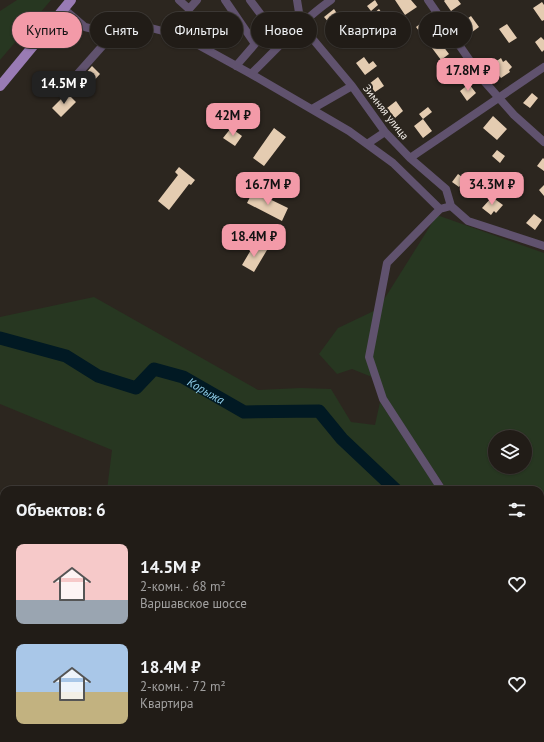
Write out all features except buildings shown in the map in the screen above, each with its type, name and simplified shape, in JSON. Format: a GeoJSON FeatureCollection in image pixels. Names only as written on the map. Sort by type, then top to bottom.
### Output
{"type":"FeatureCollection","features":[{"type":"Feature","properties":{"kind":"main road"},"geometry":{"type":"LineString","coordinates":[[0,86],[71,0]]}},
{"type":"Feature","properties":{"kind":"street"},"geometry":{"type":"LineString","coordinates":[[179,0],[189,9],[197,0]]}},
{"type":"Feature","properties":{"kind":"street"},"geometry":{"type":"LineString","coordinates":[[224,0],[251,38]]}},
{"type":"Feature","properties":{"kind":"street"},"geometry":{"type":"LineString","coordinates":[[250,0],[259,12]]}},
{"type":"Feature","properties":{"kind":"street"},"geometry":{"type":"LineString","coordinates":[[297,0],[299,12]]}},
{"type":"Feature","properties":{"kind":"street"},"geometry":{"type":"LineString","coordinates":[[316,12],[331,0]]}},
{"type":"Feature","properties":{"kind":"street"},"geometry":{"type":"LineString","coordinates":[[428,0],[484,81],[514,115],[544,142]]}},
{"type":"Feature","properties":{"kind":"street"},"geometry":{"type":"LineString","coordinates":[[64,9],[85,27],[90,28]]}},
{"type":"Feature","properties":{"kind":"street"},"geometry":{"type":"LineString","coordinates":[[153,28],[182,36],[349,131],[392,163],[440,209]]}},
{"type":"Feature","properties":{"kind":"street","name":"Зимняя улица"},"geometry":{"type":"LineString","coordinates":[[317,44],[352,86],[385,132],[410,158],[446,189],[451,206],[468,221],[544,246]]}},
{"type":"Feature","properties":{"kind":"street"},"geometry":{"type":"LineString","coordinates":[[66,87],[101,48]]}},
{"type":"Feature","properties":{"kind":"street"},"geometry":{"type":"LineString","coordinates":[[236,66],[252,48]]}},
{"type":"Feature","properties":{"kind":"street"},"geometry":{"type":"LineString","coordinates":[[251,74],[278,48]]}},
{"type":"Feature","properties":{"kind":"street"},"geometry":{"type":"LineString","coordinates":[[410,158],[544,67]]}},
{"type":"Feature","properties":{"kind":"street"},"geometry":{"type":"LineString","coordinates":[[312,109],[352,86]]}},
{"type":"Feature","properties":{"kind":"street"},"geometry":{"type":"LineString","coordinates":[[367,144],[385,132]]}},
{"type":"Feature","properties":{"kind":"street"},"geometry":{"type":"LineString","coordinates":[[439,486],[383,399],[369,357],[387,263],[440,209],[451,206]]}},
{"type":"Feature","properties":{"kind":"green space"},"geometry":{"type":"Polygon","coordinates":[[[17,0],[51,0],[41,12],[12,12],[12,46],[0,60],[0,11],[17,0]]]}},
{"type":"Feature","properties":{"kind":"green space"},"geometry":{"type":"Polygon","coordinates":[[[437,215],[544,253],[544,486],[444,486],[372,377],[352,369],[337,374],[319,354],[338,328],[378,309],[437,215]]]}},
{"type":"Feature","properties":{"kind":"green space"},"geometry":{"type":"Polygon","coordinates":[[[94,297],[258,390],[301,388],[331,389],[351,422],[375,425],[380,402],[435,486],[108,486],[112,450],[0,404],[0,317],[94,297]]]}},
{"type":"Feature","properties":{"kind":"waterway","name":"Корыжа"},"geometry":{"type":"LineString","coordinates":[[0,338],[66,356],[98,376],[136,388],[154,369],[183,377],[244,412],[319,411],[342,439],[392,486]]}}]}
